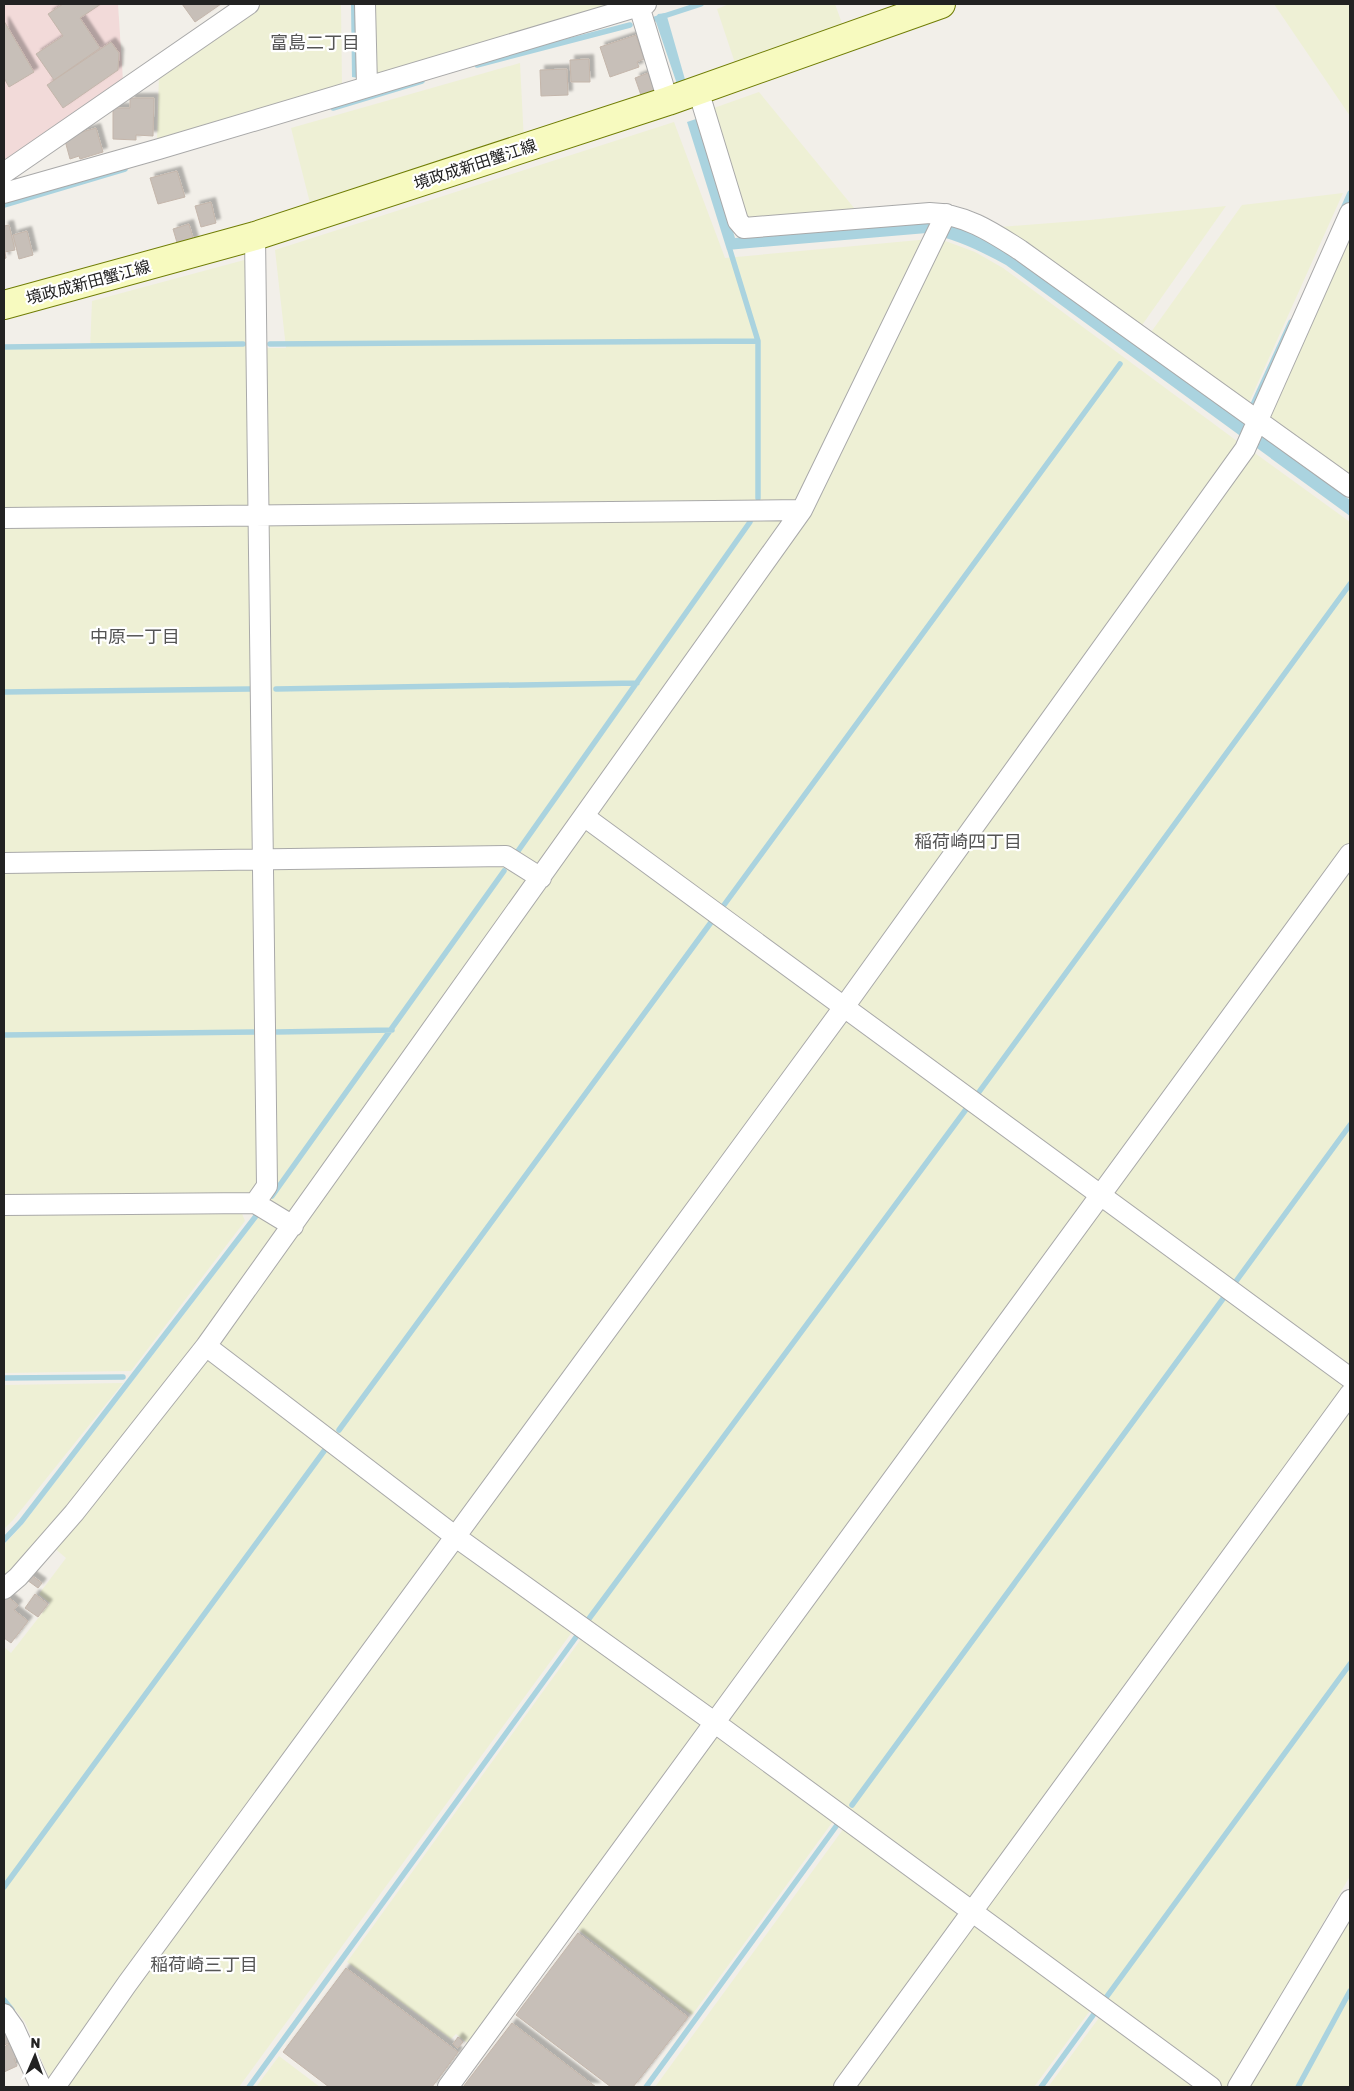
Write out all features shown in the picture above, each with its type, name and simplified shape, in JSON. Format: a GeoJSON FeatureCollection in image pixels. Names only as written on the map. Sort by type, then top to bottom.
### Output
{"type":"FeatureCollection","features":[{"type":"Feature","properties":{"kind":"main road","name":"境政成新田蟹江線"},"geometry":{"type":"LineString","coordinates":[[4,306],[255,236],[668,101],[927,6]]}},
{"type":"Feature","properties":{"kind":"street"},"geometry":{"type":"LineString","coordinates":[[4,173],[249,4]]}},
{"type":"Feature","properties":{"kind":"street"},"geometry":{"type":"LineString","coordinates":[[365,4],[367,86]]}},
{"type":"Feature","properties":{"kind":"street"},"geometry":{"type":"LineString","coordinates":[[4,193],[159,149],[642,5],[668,101]]}},
{"type":"Feature","properties":{"kind":"street"},"geometry":{"type":"LineString","coordinates":[[698,90],[738,221],[744,228],[945,216],[970,221],[992,232],[1350,487]]}},
{"type":"Feature","properties":{"kind":"street"},"geometry":{"type":"LineString","coordinates":[[55,2087],[127,1984],[844,1006],[1245,450],[1350,213]]}},
{"type":"Feature","properties":{"kind":"street"},"geometry":{"type":"LineString","coordinates":[[4,1589],[18,1577],[74,1512],[206,1346],[802,510],[945,216]]}},
{"type":"Feature","properties":{"kind":"street"},"geometry":{"type":"LineString","coordinates":[[255,236],[267,1186],[255,1203]]}},
{"type":"Feature","properties":{"kind":"street"},"geometry":{"type":"LineString","coordinates":[[4,518],[802,510]]}},
{"type":"Feature","properties":{"kind":"street"},"geometry":{"type":"LineString","coordinates":[[584,817],[1350,1378]]}},
{"type":"Feature","properties":{"kind":"street"},"geometry":{"type":"LineString","coordinates":[[448,2087],[1350,854]]}},
{"type":"Feature","properties":{"kind":"street"},"geometry":{"type":"LineString","coordinates":[[4,863],[506,856],[541,878]]}},
{"type":"Feature","properties":{"kind":"street"},"geometry":{"type":"LineString","coordinates":[[4,1205],[255,1203],[293,1226]]}},
{"type":"Feature","properties":{"kind":"street"},"geometry":{"type":"LineString","coordinates":[[206,1346],[456,1537],[714,1722],[1211,2087]]}},
{"type":"Feature","properties":{"kind":"street"},"geometry":{"type":"LineString","coordinates":[[844,2087],[1350,1394]]}},
{"type":"Feature","properties":{"kind":"street"},"geometry":{"type":"LineString","coordinates":[[1238,2087],[1350,1900]]}},
{"type":"Feature","properties":{"kind":"street"},"geometry":{"type":"LineString","coordinates":[[4,2014],[14,2028],[41,2087]]}},
{"type":"Feature","properties":{"kind":"shaded area"},"geometry":{"type":"Polygon","coordinates":[[[4,4],[118,4],[123,81],[4,162],[4,4]]]}},
{"type":"Feature","properties":{"kind":"green space"},"geometry":{"type":"Polygon","coordinates":[[[261,4],[341,4],[342,86],[157,142],[159,74],[261,4]]]}},
{"type":"Feature","properties":{"kind":"green space"},"geometry":{"type":"Polygon","coordinates":[[[371,4],[625,4],[379,75],[372,67],[371,4]]]}},
{"type":"Feature","properties":{"kind":"green space"},"geometry":{"type":"Polygon","coordinates":[[[729,4],[835,4],[843,26],[736,66],[717,9],[729,4]]]}},
{"type":"Feature","properties":{"kind":"green space"},"geometry":{"type":"Polygon","coordinates":[[[1274,4],[1350,4],[1350,116],[1274,4]]]}},
{"type":"Feature","properties":{"kind":"green space"},"geometry":{"type":"Polygon","coordinates":[[[520,63],[524,142],[312,211],[291,128],[520,63]]]}},
{"type":"Feature","properties":{"kind":"green space"},"geometry":{"type":"Polygon","coordinates":[[[759,92],[859,214],[757,224],[742,217],[711,109],[759,92]]]}},
{"type":"Feature","properties":{"kind":"green space"},"geometry":{"type":"Polygon","coordinates":[[[674,122],[725,258],[930,239],[797,503],[267,510],[262,348],[286,348],[275,250],[674,122]]]}},
{"type":"Feature","properties":{"kind":"green space"},"geometry":{"type":"Polygon","coordinates":[[[1343,193],[1247,407],[1149,335],[1242,205],[1343,193]]]}},
{"type":"Feature","properties":{"kind":"green space"},"geometry":{"type":"Polygon","coordinates":[[[1226,206],[1140,328],[1000,227],[1090,220],[1226,206]]]}},
{"type":"Feature","properties":{"kind":"green space"},"geometry":{"type":"Polygon","coordinates":[[[1350,229],[1350,481],[1267,419],[1350,229]]]}},
{"type":"Feature","properties":{"kind":"green space"},"geometry":{"type":"Polygon","coordinates":[[[940,239],[975,252],[1003,268],[1241,444],[845,996],[598,820],[598,808],[807,513],[940,239]]]}},
{"type":"Feature","properties":{"kind":"green space"},"geometry":{"type":"Polygon","coordinates":[[[248,259],[252,506],[4,510],[4,349],[90,349],[92,301],[248,259]]]}},
{"type":"Feature","properties":{"kind":"green space"},"geometry":{"type":"Polygon","coordinates":[[[1252,451],[1350,522],[1350,842],[1100,1184],[856,1009],[856,1001],[1252,451]]]}},
{"type":"Feature","properties":{"kind":"green space"},"geometry":{"type":"Polygon","coordinates":[[[788,516],[539,872],[507,851],[271,853],[266,520],[788,516]]]}},
{"type":"Feature","properties":{"kind":"green space"},"geometry":{"type":"Polygon","coordinates":[[[252,523],[260,853],[4,858],[4,528],[252,523]]]}},
{"type":"Feature","properties":{"kind":"green space"},"geometry":{"type":"Polygon","coordinates":[[[585,827],[834,1005],[456,1521],[449,1521],[217,1347],[585,827]]]}},
{"type":"Feature","properties":{"kind":"green space"},"geometry":{"type":"Polygon","coordinates":[[[505,860],[532,878],[291,1219],[264,1201],[270,869],[505,860]]]}},
{"type":"Feature","properties":{"kind":"green space"},"geometry":{"type":"Polygon","coordinates":[[[258,864],[262,1180],[245,1197],[4,1199],[4,868],[258,864]]]}},
{"type":"Feature","properties":{"kind":"green space"},"geometry":{"type":"Polygon","coordinates":[[[1350,865],[1350,1371],[1112,1197],[1113,1191],[1350,865]]]}},
{"type":"Feature","properties":{"kind":"green space"},"geometry":{"type":"Polygon","coordinates":[[[844,1016],[1091,1192],[717,1710],[709,1710],[470,1537],[468,1531],[844,1016]]]}},
{"type":"Feature","properties":{"kind":"green space"},"geometry":{"type":"Polygon","coordinates":[[[1103,1206],[1350,1382],[973,1900],[965,1901],[728,1726],[728,1718],[1103,1206]]]}},
{"type":"Feature","properties":{"kind":"green space"},"geometry":{"type":"Polygon","coordinates":[[[241,1211],[245,1221],[131,1371],[4,1373],[4,1212],[241,1211]]]}},
{"type":"Feature","properties":{"kind":"green space"},"geometry":{"type":"Polygon","coordinates":[[[261,1214],[278,1224],[281,1234],[69,1508],[4,1581],[4,1545],[23,1524],[261,1214]]]}},
{"type":"Feature","properties":{"kind":"green space"},"geometry":{"type":"Polygon","coordinates":[[[204,1355],[442,1531],[444,1541],[51,2082],[25,2022],[4,1996],[4,1647],[11,1653],[50,1603],[39,1594],[66,1558],[53,1547],[204,1355]]]}},
{"type":"Feature","properties":{"kind":"green space"},"geometry":{"type":"Polygon","coordinates":[[[123,1383],[13,1520],[4,1529],[4,1385],[123,1383]]]}},
{"type":"Feature","properties":{"kind":"green space"},"geometry":{"type":"Polygon","coordinates":[[[1350,1403],[1350,1876],[1229,2087],[1219,2087],[983,1912],[1350,1403]]]}},
{"type":"Feature","properties":{"kind":"green space"},"geometry":{"type":"Polygon","coordinates":[[[463,1548],[575,1628],[239,2087],[65,2087],[454,1551],[463,1548]]]}},
{"type":"Feature","properties":{"kind":"green space"},"geometry":{"type":"Polygon","coordinates":[[[584,1635],[703,1726],[470,2045],[456,2034],[451,2039],[347,1962],[584,1635]]]}},
{"type":"Feature","properties":{"kind":"green space"},"geometry":{"type":"Polygon","coordinates":[[[716,1735],[834,1820],[692,2015],[576,1928],[716,1735]]]}},
{"type":"Feature","properties":{"kind":"green space"},"geometry":{"type":"Polygon","coordinates":[[[844,1828],[958,1910],[958,1918],[835,2087],[655,2087],[844,1828]]]}},
{"type":"Feature","properties":{"kind":"green space"},"geometry":{"type":"Polygon","coordinates":[[[1346,1918],[1350,1920],[1350,2087],[1248,2087],[1346,1918]]]}},
{"type":"Feature","properties":{"kind":"green space"},"geometry":{"type":"Polygon","coordinates":[[[977,1922],[1092,2008],[1034,2087],[849,2087],[977,1922]]]}},
{"type":"Feature","properties":{"kind":"green space"},"geometry":{"type":"Polygon","coordinates":[[[1101,2015],[1198,2087],[1048,2087],[1101,2015]]]}},
{"type":"Feature","properties":{"kind":"green space"},"geometry":{"type":"Polygon","coordinates":[[[279,2056],[320,2087],[256,2087],[279,2056]]]}},
{"type":"Feature","properties":{"kind":"water"},"geometry":{"type":"Polygon","coordinates":[[[351,4],[359,4],[359,78],[352,77],[351,4]]]}},
{"type":"Feature","properties":{"kind":"water"},"geometry":{"type":"Polygon","coordinates":[[[666,13],[686,83],[678,87],[655,19],[658,14],[666,13]]]}},
{"type":"Feature","properties":{"kind":"water"},"geometry":{"type":"Polygon","coordinates":[[[699,118],[735,238],[934,221],[959,226],[1015,256],[1350,500],[1350,516],[1006,265],[968,246],[927,233],[727,250],[687,122],[699,118]]]}},
{"type":"Feature","properties":{"kind":"building"},"geometry":{"type":"Polygon","coordinates":[[[63,4],[101,4],[80,18],[100,48],[54,80],[36,54],[63,36],[48,14],[63,4]]]}},
{"type":"Feature","properties":{"kind":"building"},"geometry":{"type":"Polygon","coordinates":[[[182,4],[221,4],[195,22],[182,4]]]}},
{"type":"Feature","properties":{"kind":"building"},"geometry":{"type":"Polygon","coordinates":[[[4,21],[34,72],[9,87],[4,78],[4,21]]]}},
{"type":"Feature","properties":{"kind":"building"},"geometry":{"type":"Polygon","coordinates":[[[636,35],[644,59],[637,62],[639,67],[610,77],[600,47],[636,35]]]}},
{"type":"Feature","properties":{"kind":"building"},"geometry":{"type":"Polygon","coordinates":[[[111,42],[119,53],[118,70],[63,108],[47,85],[111,42]]]}},
{"type":"Feature","properties":{"kind":"building"},"geometry":{"type":"Polygon","coordinates":[[[589,59],[590,82],[571,82],[570,60],[589,59]]]}},
{"type":"Feature","properties":{"kind":"building"},"geometry":{"type":"Polygon","coordinates":[[[567,69],[568,95],[541,96],[540,70],[567,69]]]}},
{"type":"Feature","properties":{"kind":"building"},"geometry":{"type":"Polygon","coordinates":[[[648,73],[656,94],[642,98],[635,78],[648,73]]]}},
{"type":"Feature","properties":{"kind":"building"},"geometry":{"type":"Polygon","coordinates":[[[130,98],[154,98],[153,136],[136,135],[136,140],[113,139],[113,108],[130,108],[130,98]]]}},
{"type":"Feature","properties":{"kind":"building"},"geometry":{"type":"Polygon","coordinates":[[[96,128],[103,152],[80,159],[79,156],[70,159],[64,137],[96,128]]]}},
{"type":"Feature","properties":{"kind":"building"},"geometry":{"type":"Polygon","coordinates":[[[177,171],[185,197],[158,204],[150,178],[177,171]]]}},
{"type":"Feature","properties":{"kind":"building"},"geometry":{"type":"Polygon","coordinates":[[[211,202],[216,223],[201,227],[195,206],[211,202]]]}},
{"type":"Feature","properties":{"kind":"building"},"geometry":{"type":"Polygon","coordinates":[[[189,224],[194,241],[178,246],[173,229],[189,224]]]}},
{"type":"Feature","properties":{"kind":"building"},"geometry":{"type":"Polygon","coordinates":[[[9,225],[15,250],[5,252],[6,258],[4,259],[4,226],[9,225]]]}},
{"type":"Feature","properties":{"kind":"building"},"geometry":{"type":"Polygon","coordinates":[[[27,231],[33,255],[19,259],[13,235],[27,231]]]}},
{"type":"Feature","properties":{"kind":"building"},"geometry":{"type":"Polygon","coordinates":[[[31,1575],[42,1583],[38,1588],[27,1580],[31,1575]]]}},
{"type":"Feature","properties":{"kind":"building"},"geometry":{"type":"Polygon","coordinates":[[[35,1594],[48,1604],[38,1617],[25,1608],[35,1594]]]}},
{"type":"Feature","properties":{"kind":"building"},"geometry":{"type":"Polygon","coordinates":[[[7,1596],[18,1605],[14,1610],[28,1621],[11,1643],[4,1638],[4,1600],[7,1596]]]}},
{"type":"Feature","properties":{"kind":"building"},"geometry":{"type":"Polygon","coordinates":[[[578,1933],[688,2017],[633,2087],[611,2087],[516,2015],[578,1933]]]}},
{"type":"Feature","properties":{"kind":"building"},"geometry":{"type":"Polygon","coordinates":[[[346,1968],[458,2052],[432,2087],[329,2087],[283,2052],[346,1968]]]}},
{"type":"Feature","properties":{"kind":"building"},"geometry":{"type":"Polygon","coordinates":[[[512,2023],[596,2087],[463,2087],[512,2023]]]}},
{"type":"Feature","properties":{"kind":"building"},"geometry":{"type":"Polygon","coordinates":[[[4,2029],[10,2043],[4,2045],[4,2029]]]}},
{"type":"Feature","properties":{"kind":"building"},"geometry":{"type":"Polygon","coordinates":[[[458,2037],[463,2042],[458,2048],[453,2044],[458,2037]]]}},
{"type":"Feature","properties":{"kind":"building"},"geometry":{"type":"Polygon","coordinates":[[[11,2043],[18,2058],[14,2059],[17,2066],[4,2072],[4,2047],[11,2043]]]}},
{"type":"Feature","properties":{"kind":"waterway"},"geometry":{"type":"LineString","coordinates":[[655,19],[701,4]]}},
{"type":"Feature","properties":{"kind":"waterway"},"geometry":{"type":"LineString","coordinates":[[477,65],[630,25]]}},
{"type":"Feature","properties":{"kind":"waterway"},"geometry":{"type":"LineString","coordinates":[[333,108],[422,81]]}},
{"type":"Feature","properties":{"kind":"waterway"},"geometry":{"type":"LineString","coordinates":[[4,205],[125,169]]}},
{"type":"Feature","properties":{"kind":"waterway"},"geometry":{"type":"LineString","coordinates":[[1342,211],[1350,193]]}},
{"type":"Feature","properties":{"kind":"waterway"},"geometry":{"type":"LineString","coordinates":[[730,250],[758,341],[758,498]]}},
{"type":"Feature","properties":{"kind":"waterway"},"geometry":{"type":"LineString","coordinates":[[1251,409],[1291,322]]}},
{"type":"Feature","properties":{"kind":"waterway"},"geometry":{"type":"LineString","coordinates":[[270,344],[758,341]]}},
{"type":"Feature","properties":{"kind":"waterway"},"geometry":{"type":"LineString","coordinates":[[4,347],[243,344]]}},
{"type":"Feature","properties":{"kind":"waterway"},"geometry":{"type":"LineString","coordinates":[[724,905],[1120,364]]}},
{"type":"Feature","properties":{"kind":"waterway"},"geometry":{"type":"LineString","coordinates":[[518,851],[750,522]]}},
{"type":"Feature","properties":{"kind":"waterway"},"geometry":{"type":"LineString","coordinates":[[979,1092],[1350,584]]}},
{"type":"Feature","properties":{"kind":"waterway"},"geometry":{"type":"LineString","coordinates":[[276,689],[637,683]]}},
{"type":"Feature","properties":{"kind":"waterway"},"geometry":{"type":"LineString","coordinates":[[4,692],[250,689]]}},
{"type":"Feature","properties":{"kind":"waterway"},"geometry":{"type":"LineString","coordinates":[[272,1196],[504,871]]}},
{"type":"Feature","properties":{"kind":"waterway"},"geometry":{"type":"LineString","coordinates":[[339,1430],[712,921]]}},
{"type":"Feature","properties":{"kind":"waterway"},"geometry":{"type":"LineString","coordinates":[[277,1032],[392,1030]]}},
{"type":"Feature","properties":{"kind":"waterway"},"geometry":{"type":"LineString","coordinates":[[4,1035],[254,1032]]}},
{"type":"Feature","properties":{"kind":"waterway"},"geometry":{"type":"LineString","coordinates":[[588,1620],[967,1108]]}},
{"type":"Feature","properties":{"kind":"waterway"},"geometry":{"type":"LineString","coordinates":[[1234,1284],[1350,1125]]}},
{"type":"Feature","properties":{"kind":"waterway"},"geometry":{"type":"LineString","coordinates":[[4,1540],[21,1522],[256,1216]]}},
{"type":"Feature","properties":{"kind":"waterway"},"geometry":{"type":"LineString","coordinates":[[852,1805],[1225,1296]]}},
{"type":"Feature","properties":{"kind":"waterway"},"geometry":{"type":"LineString","coordinates":[[4,1378],[123,1377]]}},
{"type":"Feature","properties":{"kind":"waterway"},"geometry":{"type":"LineString","coordinates":[[4,1887],[327,1447]]}},
{"type":"Feature","properties":{"kind":"waterway"},"geometry":{"type":"LineString","coordinates":[[249,2087],[579,1633]]}},
{"type":"Feature","properties":{"kind":"waterway"},"geometry":{"type":"LineString","coordinates":[[1105,1999],[1350,1664]]}},
{"type":"Feature","properties":{"kind":"waterway"},"geometry":{"type":"LineString","coordinates":[[646,2087],[837,1825]]}},
{"type":"Feature","properties":{"kind":"waterway"},"geometry":{"type":"LineString","coordinates":[[1298,2087],[1350,1991]]}},
{"type":"Feature","properties":{"kind":"waterway"},"geometry":{"type":"LineString","coordinates":[[4,2000],[12,2010]]}},
{"type":"Feature","properties":{"kind":"waterway"},"geometry":{"type":"LineString","coordinates":[[1041,2087],[1094,2014]]}},
{"type":"Feature","properties":{"kind":"district","name":"富島二丁目"},"geometry":{"type":"Point","coordinates":[315,43]}},
{"type":"Feature","properties":{"kind":"district","name":"中原一丁目"},"geometry":{"type":"Point","coordinates":[135,637]}},
{"type":"Feature","properties":{"kind":"district","name":"稲荷崎四丁目"},"geometry":{"type":"Point","coordinates":[968,842]}},
{"type":"Feature","properties":{"kind":"district","name":"稲荷崎三丁目"},"geometry":{"type":"Point","coordinates":[204,1965]}}]}
